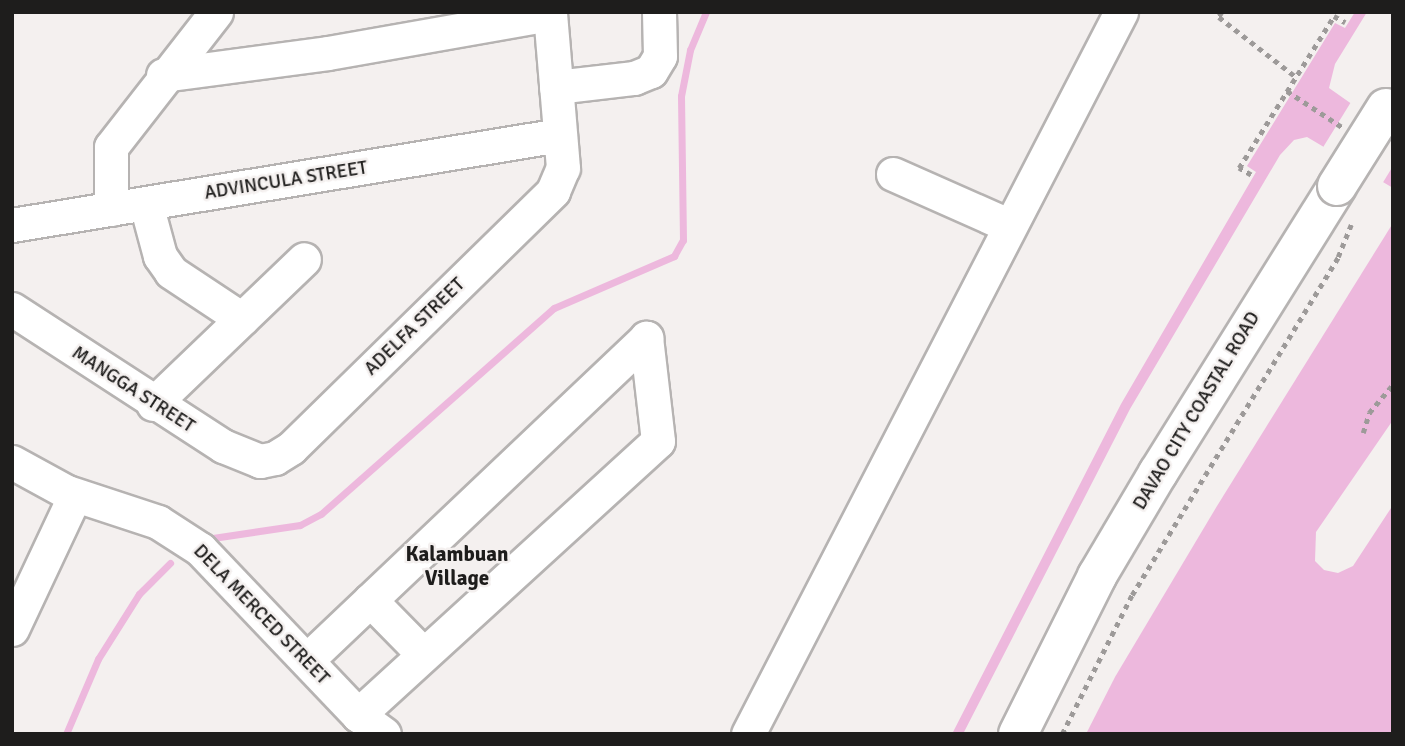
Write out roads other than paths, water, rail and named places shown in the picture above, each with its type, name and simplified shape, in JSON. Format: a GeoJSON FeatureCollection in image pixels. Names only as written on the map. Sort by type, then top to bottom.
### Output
{"type":"FeatureCollection","features":[{"type":"Feature","properties":{"kind":"main road","name":"DAVAO CITY COASTAL ROAD"},"geometry":{"type":"LineString","coordinates":[[1018,734],[1079,611],[1151,484],[1389,103]]}},
{"type":"Feature","properties":{"kind":"street"},"geometry":{"type":"LineString","coordinates":[[111,209],[111,147],[163,75],[216,12]]}},
{"type":"Feature","properties":{"kind":"street"},"geometry":{"type":"LineString","coordinates":[[556,87],[634,78],[651,71],[660,56],[659,12]]}},
{"type":"Feature","properties":{"kind":"street"},"geometry":{"type":"LineString","coordinates":[[748,734],[1008,225],[1121,12]]}},
{"type":"Feature","properties":{"kind":"street"},"geometry":{"type":"LineString","coordinates":[[163,75],[328,52],[550,13],[560,135]]}},
{"type":"Feature","properties":{"kind":"street","name":"ADVINCULA STREET"},"geometry":{"type":"LineString","coordinates":[[12,225],[560,135]]}},
{"type":"Feature","properties":{"kind":"street","name":"ADELFA STREET"},"geometry":{"type":"LineString","coordinates":[[260,460],[292,448],[545,201],[560,180],[560,135]]}},
{"type":"Feature","properties":{"kind":"street"},"geometry":{"type":"LineString","coordinates":[[893,174],[1008,225]]}},
{"type":"Feature","properties":{"kind":"street"},"geometry":{"type":"LineString","coordinates":[[146,204],[160,257],[171,272],[242,319]]}},
{"type":"Feature","properties":{"kind":"street"},"geometry":{"type":"LineString","coordinates":[[153,404],[304,260]]}},
{"type":"Feature","properties":{"kind":"street","name":"MANGGA STREET"},"geometry":{"type":"LineString","coordinates":[[12,309],[153,404],[223,446],[260,460]]}},
{"type":"Feature","properties":{"kind":"street"},"geometry":{"type":"LineString","coordinates":[[307,660],[646,338],[658,441],[358,715]]}},
{"type":"Feature","properties":{"kind":"street","name":"DELA MERCED STREET"},"geometry":{"type":"LineString","coordinates":[[12,462],[75,495],[136,513],[179,534],[221,568],[358,715],[384,734]]}},
{"type":"Feature","properties":{"kind":"street"},"geometry":{"type":"LineString","coordinates":[[12,629],[75,495]]}},
{"type":"Feature","properties":{"kind":"street"},"geometry":{"type":"LineString","coordinates":[[370,600],[423,654]]}},
{"type":"Feature","properties":{"kind":"waterway"},"geometry":{"type":"LineString","coordinates":[[206,539],[300,525],[321,514],[554,308],[674,256],[683,240],[681,96],[690,50],[706,12]]}},
{"type":"Feature","properties":{"kind":"waterway"},"geometry":{"type":"LineString","coordinates":[[66,734],[98,659],[139,594],[170,563]]}},
{"type":"Feature","properties":{"kind":"district","name":"Kalambuan Village"},"geometry":{"type":"Point","coordinates":[457,566]}}]}
